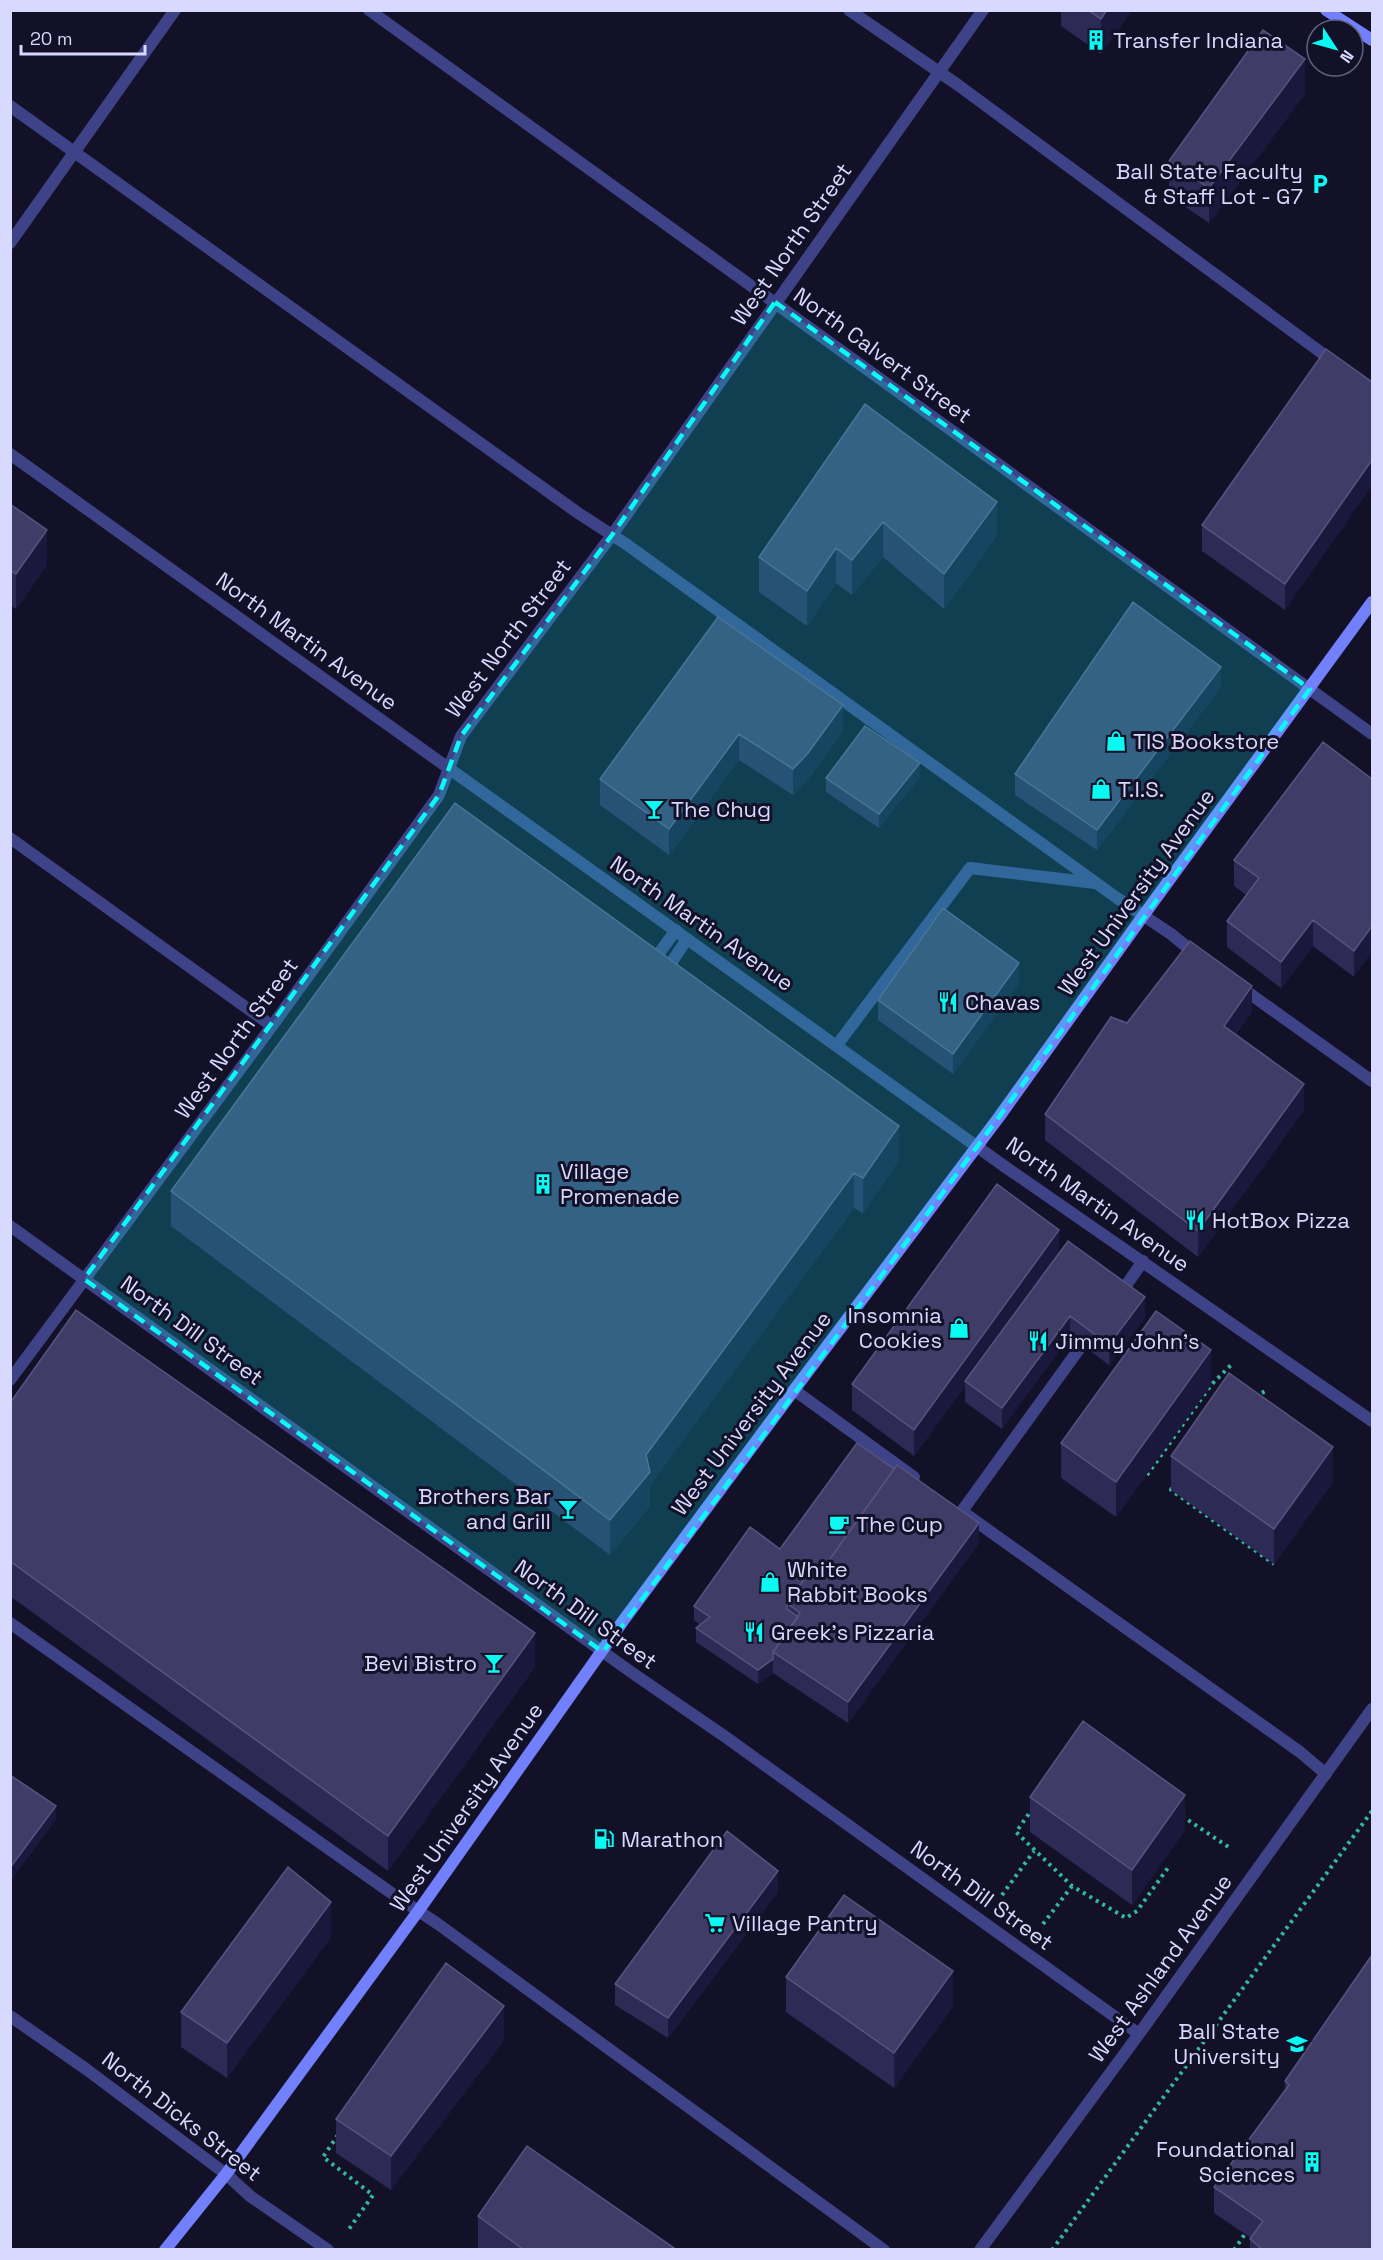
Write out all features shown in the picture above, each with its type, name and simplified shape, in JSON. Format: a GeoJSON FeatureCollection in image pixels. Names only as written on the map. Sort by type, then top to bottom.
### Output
{"type":"FeatureCollection","features":[{"type":"Feature","properties":{"kind":"street"},"geometry":{"type":"LineString","coordinates":[[10,243],[175,10]]}},
{"type":"Feature","properties":{"kind":"street","name":"North Calvert Street"},"geometry":{"type":"LineString","coordinates":[[369,10],[1372,734]]}},
{"type":"Feature","properties":{"kind":"street"},"geometry":{"type":"LineString","coordinates":[[849,10],[958,85],[1342,368]]}},
{"type":"Feature","properties":{"kind":"street","name":"West North Street"},"geometry":{"type":"LineString","coordinates":[[10,1380],[272,1026],[439,795],[461,736],[612,536],[983,10]]}},
{"type":"Feature","properties":{"kind":"street"},"geometry":{"type":"LineString","coordinates":[[1326,10],[1372,40]]}},
{"type":"Feature","properties":{"kind":"street"},"geometry":{"type":"LineString","coordinates":[[10,106],[1096,883],[1171,934],[1210,965]]}},
{"type":"Feature","properties":{"kind":"street","name":"North Martin Avenue"},"geometry":{"type":"LineString","coordinates":[[10,454],[1004,1166],[1372,1421]]}},
{"type":"Feature","properties":{"kind":"street","name":"West University Avenue"},"geometry":{"type":"LineString","coordinates":[[165,2250],[226,2174],[794,1390],[978,1146],[1372,602]]}},
{"type":"Feature","properties":{"kind":"street"},"geometry":{"type":"LineString","coordinates":[[10,838],[272,1026]]}},
{"type":"Feature","properties":{"kind":"street"},"geometry":{"type":"LineString","coordinates":[[837,1045],[970,868],[1096,883]]}},
{"type":"Feature","properties":{"kind":"street"},"geometry":{"type":"LineString","coordinates":[[642,977],[676,930]]}},
{"type":"Feature","properties":{"kind":"street"},"geometry":{"type":"LineString","coordinates":[[655,986],[687,939]]}},
{"type":"Feature","properties":{"kind":"street"},"geometry":{"type":"LineString","coordinates":[[1229,978],[1372,1081]]}},
{"type":"Feature","properties":{"kind":"street","name":"North Dill Street"},"geometry":{"type":"LineString","coordinates":[[10,1226],[1139,2034]]}},
{"type":"Feature","properties":{"kind":"street"},"geometry":{"type":"LineString","coordinates":[[1117,1298],[1143,1261]]}},
{"type":"Feature","properties":{"kind":"street"},"geometry":{"type":"LineString","coordinates":[[1083,1345],[957,1508],[1300,1752],[1326,1774]]}},
{"type":"Feature","properties":{"kind":"street"},"geometry":{"type":"LineString","coordinates":[[794,1390],[923,1483]]}},
{"type":"Feature","properties":{"kind":"street"},"geometry":{"type":"LineString","coordinates":[[10,1623],[387,1890],[419,1910],[884,2250]]}},
{"type":"Feature","properties":{"kind":"street","name":"West Ashland Avenue"},"geometry":{"type":"LineString","coordinates":[[980,2250],[1139,2034],[1372,1709]]}},
{"type":"Feature","properties":{"kind":"street","name":"North Dicks Street"},"geometry":{"type":"LineString","coordinates":[[10,2016],[86,2068],[226,2174],[250,2196],[328,2250]]}},
{"type":"Feature","properties":{"kind":"path"},"geometry":{"type":"LineString","coordinates":[[1147,1475],[1211,1385],[1231,1365]]}},
{"type":"Feature","properties":{"kind":"path"},"geometry":{"type":"LineString","coordinates":[[1247,1399],[1266,1391]]}},
{"type":"Feature","properties":{"kind":"path"},"geometry":{"type":"LineString","coordinates":[[1177,1481],[1171,1490],[1274,1564]]}},
{"type":"Feature","properties":{"kind":"path"},"geometry":{"type":"LineString","coordinates":[[1037,1803],[1016,1832],[1072,1886],[1126,1918],[1137,1911],[1170,1865]]}},
{"type":"Feature","properties":{"kind":"path"},"geometry":{"type":"LineString","coordinates":[[1173,1809],[1230,1848]]}},
{"type":"Feature","properties":{"kind":"path"},"geometry":{"type":"LineString","coordinates":[[1052,2250],[1372,1811]]}},
{"type":"Feature","properties":{"kind":"path"},"geometry":{"type":"LineString","coordinates":[[1002,1895],[1034,1851]]}},
{"type":"Feature","properties":{"kind":"path"},"geometry":{"type":"LineString","coordinates":[[1043,1924],[1072,1886]]}},
{"type":"Feature","properties":{"kind":"path"},"geometry":{"type":"LineString","coordinates":[[343,2128],[323,2157],[373,2195],[349,2229]]}},
{"type":"Feature","properties":{"kind":"path"},"geometry":{"type":"LineString","coordinates":[[1234,2250],[1245,2234]]}},
{"type":"Feature","properties":{"kind":"highlighted area"},"geometry":{"type":"Polygon","coordinates":[[[775,302],[1310,689],[999,1117],[603,1652],[84,1279],[439,795],[461,736],[612,535],[775,302]]]}},
{"type":"Feature","properties":{"kind":"building"},"geometry":{"type":"Polygon","coordinates":[[[1088,10],[1107,10],[1101,19],[1088,10]]]}},
{"type":"Feature","properties":{"kind":"building"},"geometry":{"type":"Polygon","coordinates":[[[1263,30],[1305,59],[1209,188],[1169,161],[1263,30]]]}},
{"type":"Feature","properties":{"kind":"building"},"geometry":{"type":"Polygon","coordinates":[[[1326,349],[1372,382],[1372,460],[1285,584],[1202,525],[1326,349]]]}},
{"type":"Feature","properties":{"kind":"building"},"geometry":{"type":"Polygon","coordinates":[[[865,404],[997,502],[944,574],[883,522],[852,560],[836,548],[807,591],[759,557],[865,404]]]}},
{"type":"Feature","properties":{"kind":"building"},"geometry":{"type":"Polygon","coordinates":[[[10,504],[47,530],[16,574],[10,570],[10,504]]]}},
{"type":"Feature","properties":{"kind":"building","name":"TIS Bookstore"},"geometry":{"type":"Polygon","coordinates":[[[1133,602],[1221,667],[1097,830],[1015,774],[1133,602]]]}},
{"type":"Feature","properties":{"kind":"building"},"geometry":{"type":"Polygon","coordinates":[[[718,617],[843,705],[808,753],[793,769],[739,734],[669,829],[600,779],[718,617]]]}},
{"type":"Feature","properties":{"kind":"building"},"geometry":{"type":"Polygon","coordinates":[[[865,726],[920,763],[879,814],[826,778],[865,726]]]}},
{"type":"Feature","properties":{"kind":"building"},"geometry":{"type":"Polygon","coordinates":[[[1323,742],[1372,779],[1372,926],[1354,951],[1313,920],[1281,962],[1227,921],[1259,878],[1234,860],[1323,742]]]}},
{"type":"Feature","properties":{"kind":"building","name":"Village Promenade"},"geometry":{"type":"Polygon","coordinates":[[[455,803],[899,1126],[863,1178],[854,1173],[646,1455],[650,1472],[610,1520],[171,1191],[455,803]]]}},
{"type":"Feature","properties":{"kind":"building","name":"Chavas"},"geometry":{"type":"Polygon","coordinates":[[[943,908],[1019,963],[953,1054],[878,1000],[943,908]]]}},
{"type":"Feature","properties":{"kind":"building"},"geometry":{"type":"Polygon","coordinates":[[[1190,941],[1252,986],[1224,1026],[1304,1084],[1198,1231],[1045,1114],[1111,1017],[1127,1023],[1190,941]]]}},
{"type":"Feature","properties":{"kind":"building"},"geometry":{"type":"Polygon","coordinates":[[[997,1184],[1059,1230],[914,1430],[852,1384],[997,1184]]]}},
{"type":"Feature","properties":{"kind":"building","name":"Jimmy John's"},"geometry":{"type":"Polygon","coordinates":[[[1068,1241],[1145,1297],[1109,1345],[1070,1316],[1002,1408],[965,1381],[1068,1241]]]}},
{"type":"Feature","properties":{"kind":"building"},"geometry":{"type":"Polygon","coordinates":[[[76,1310],[535,1633],[388,1836],[10,1561],[10,1403],[76,1310]]]}},
{"type":"Feature","properties":{"kind":"building"},"geometry":{"type":"Polygon","coordinates":[[[1156,1311],[1211,1350],[1116,1482],[1061,1443],[1156,1311]]]}},
{"type":"Feature","properties":{"kind":"building"},"geometry":{"type":"Polygon","coordinates":[[[1229,1373],[1333,1447],[1274,1529],[1171,1456],[1229,1373]]]}},
{"type":"Feature","properties":{"kind":"building"},"geometry":{"type":"Polygon","coordinates":[[[857,1443],[894,1469],[822,1570],[814,1566],[787,1603],[787,1609],[798,1617],[773,1652],[773,1659],[758,1670],[696,1628],[710,1617],[694,1606],[750,1527],[780,1549],[857,1443]]]}},
{"type":"Feature","properties":{"kind":"building"},"geometry":{"type":"Polygon","coordinates":[[[897,1465],[979,1523],[848,1702],[773,1652],[800,1613],[787,1603],[814,1566],[822,1570],[897,1465]]]}},
{"type":"Feature","properties":{"kind":"building"},"geometry":{"type":"Polygon","coordinates":[[[1083,1721],[1185,1795],[1132,1870],[1030,1797],[1083,1721]]]}},
{"type":"Feature","properties":{"kind":"building"},"geometry":{"type":"Polygon","coordinates":[[[10,1775],[56,1806],[10,1868],[10,1775]]]}},
{"type":"Feature","properties":{"kind":"building","name":"Village Pantry"},"geometry":{"type":"Polygon","coordinates":[[[727,1831],[778,1871],[668,2018],[615,1984],[727,1831]]]}},
{"type":"Feature","properties":{"kind":"building"},"geometry":{"type":"Polygon","coordinates":[[[288,1867],[331,1902],[227,2043],[181,2012],[288,1867]]]}},
{"type":"Feature","properties":{"kind":"building"},"geometry":{"type":"Polygon","coordinates":[[[844,1895],[953,1971],[894,2053],[786,1977],[844,1895]]]}},
{"type":"Feature","properties":{"kind":"building","name":"Foundational Sciences"},"geometry":{"type":"Polygon","coordinates":[[[1372,1955],[1372,2250],[1263,2250],[1250,2239],[1263,2221],[1214,2187],[1289,2085],[1285,2081],[1372,1955]]]}},
{"type":"Feature","properties":{"kind":"building"},"geometry":{"type":"Polygon","coordinates":[[[446,1963],[504,2006],[391,2156],[336,2119],[446,1963]]]}},
{"type":"Feature","properties":{"kind":"building"},"geometry":{"type":"Polygon","coordinates":[[[527,2146],[677,2250],[524,2250],[478,2216],[527,2146]]]}},
{"type":"Feature","properties":{"kind":"place","name":"Transfer Indiana"},"geometry":{"type":"Point","coordinates":[1096,40]}},
{"type":"Feature","properties":{"kind":"place","name":"Ball State Faculty & Staff Lot - G7"},"geometry":{"type":"Point","coordinates":[1320,184]}},
{"type":"Feature","properties":{"kind":"place","name":"TIS Bookstore"},"geometry":{"type":"Point","coordinates":[1116,741]}},
{"type":"Feature","properties":{"kind":"place","name":"T.I.S."},"geometry":{"type":"Point","coordinates":[1101,789]}},
{"type":"Feature","properties":{"kind":"place","name":"The Chug"},"geometry":{"type":"Point","coordinates":[654,809]}},
{"type":"Feature","properties":{"kind":"place","name":"Chavas"},"geometry":{"type":"Point","coordinates":[948,1002]}},
{"type":"Feature","properties":{"kind":"place","name":"Village Promenade"},"geometry":{"type":"Point","coordinates":[543,1184]}},
{"type":"Feature","properties":{"kind":"place","name":"HotBox Pizza"},"geometry":{"type":"Point","coordinates":[1195,1220]}},
{"type":"Feature","properties":{"kind":"place","name":"Insomnia Cookies"},"geometry":{"type":"Point","coordinates":[959,1328]}},
{"type":"Feature","properties":{"kind":"place","name":"Jimmy John's"},"geometry":{"type":"Point","coordinates":[1038,1341]}},
{"type":"Feature","properties":{"kind":"place","name":"Brothers Bar and Grill"},"geometry":{"type":"Point","coordinates":[568,1509]}},
{"type":"Feature","properties":{"kind":"place","name":"The Cup"},"geometry":{"type":"Point","coordinates":[839,1524]}},
{"type":"Feature","properties":{"kind":"place","name":"White Rabbit Books"},"geometry":{"type":"Point","coordinates":[770,1582]}},
{"type":"Feature","properties":{"kind":"place","name":"Greek's Pizzaria"},"geometry":{"type":"Point","coordinates":[754,1632]}},
{"type":"Feature","properties":{"kind":"place","name":"Bevi Bistro"},"geometry":{"type":"Point","coordinates":[494,1663]}},
{"type":"Feature","properties":{"kind":"place","name":"Marathon"},"geometry":{"type":"Point","coordinates":[604,1839]}},
{"type":"Feature","properties":{"kind":"place","name":"Village Pantry"},"geometry":{"type":"Point","coordinates":[715,1923]}},
{"type":"Feature","properties":{"kind":"place","name":"Ball State University"},"geometry":{"type":"Point","coordinates":[1297,2044]}},
{"type":"Feature","properties":{"kind":"place","name":"Foundational Sciences"},"geometry":{"type":"Point","coordinates":[1312,2162]}}]}
